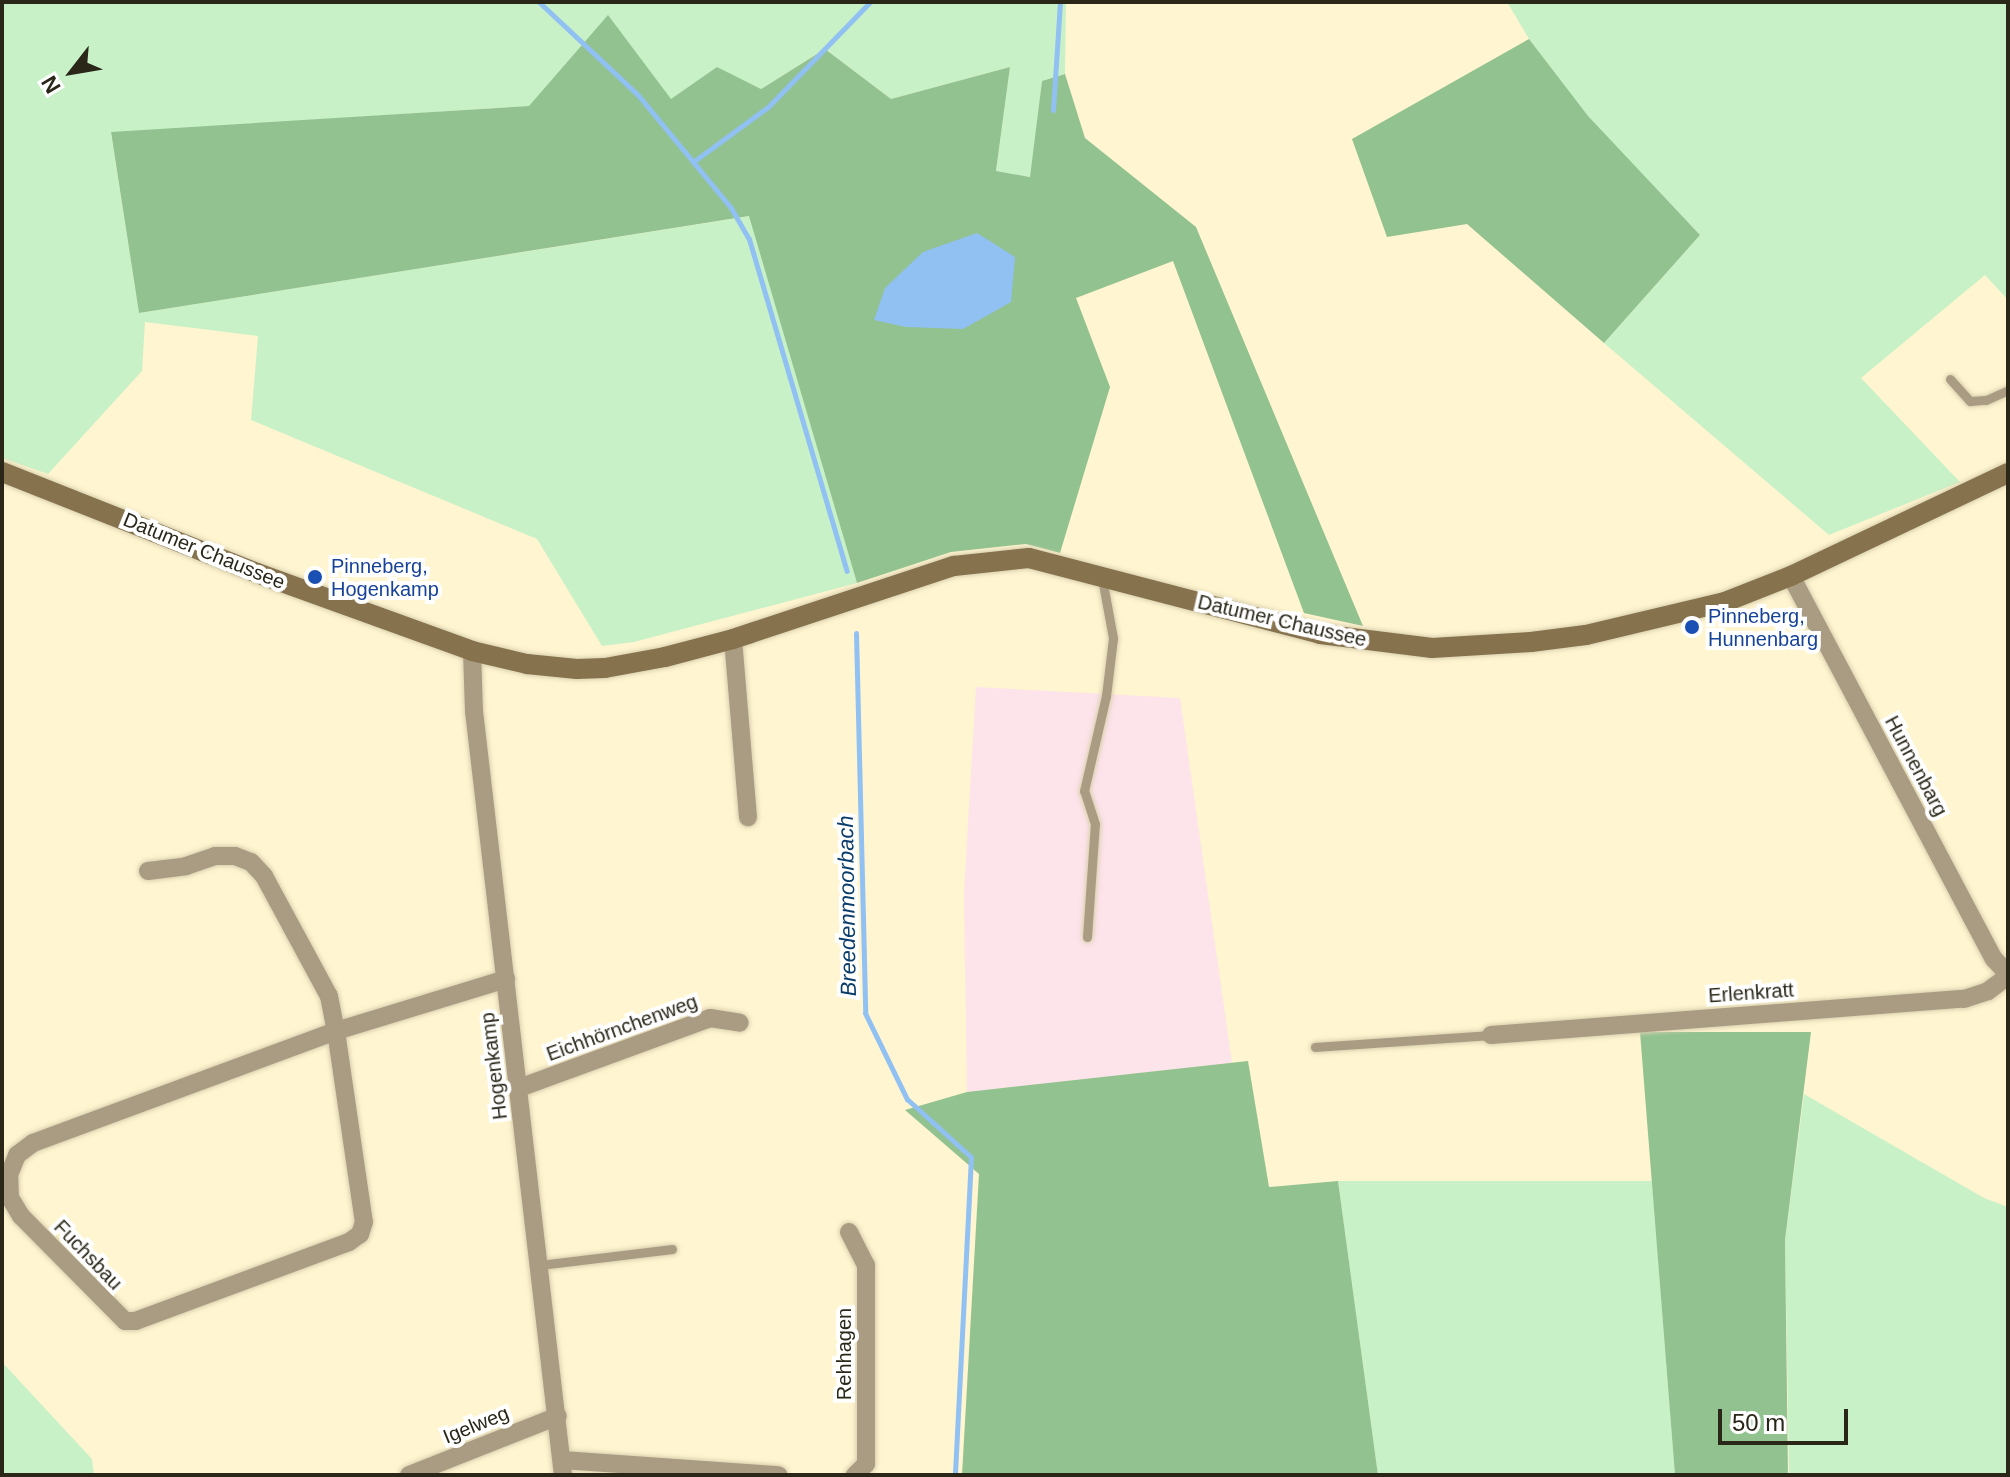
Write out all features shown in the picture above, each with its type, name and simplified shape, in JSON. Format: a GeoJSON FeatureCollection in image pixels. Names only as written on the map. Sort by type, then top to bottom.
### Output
{"type":"FeatureCollection","features":[{"type":"Feature","properties":{"kind":"street","name":"Datumer Chaussee"},"geometry":{"type":"LineString","coordinates":[[2,472],[257,573],[472,651],[527,664],[605,668],[733,639],[954,566],[1029,558],[1102,574],[1320,634],[1432,648],[1484,647],[1586,635],[1725,602],[1791,576],[2008,473]]}},
{"type":"Feature","properties":{"kind":"street","name":"Hunnenbarg"},"geometry":{"type":"LineString","coordinates":[[1791,576],[1994,959],[2008,975]]}},
{"type":"Feature","properties":{"kind":"street"},"geometry":{"type":"LineString","coordinates":[[733,639],[748,817]]}},
{"type":"Feature","properties":{"kind":"street","name":"Hogenkamp"},"geometry":{"type":"LineString","coordinates":[[472,651],[474,711],[563,1467]]}},
{"type":"Feature","properties":{"kind":"street","name":"Fuchsbau"},"geometry":{"type":"LineString","coordinates":[[148,871],[186,866],[215,856],[235,856],[251,862],[264,876],[329,996],[336,1031],[364,1222],[360,1234],[349,1242],[136,1321],[125,1321],[21,1216],[10,1198],[9,1175],[17,1155],[33,1143],[336,1031],[506,979]]}},
{"type":"Feature","properties":{"kind":"street","name":"Erlenkratt"},"geometry":{"type":"LineString","coordinates":[[1491,1035],[1964,999],[1988,991],[2008,975]]}},
{"type":"Feature","properties":{"kind":"street","name":"Eichhörnchenweg"},"geometry":{"type":"LineString","coordinates":[[519,1088],[710,1018],[740,1023]]}},
{"type":"Feature","properties":{"kind":"street","name":"Rehhagen"},"geometry":{"type":"LineString","coordinates":[[849,1232],[866,1265],[866,1464],[855,1475]]}},
{"type":"Feature","properties":{"kind":"street","name":"Igelweg"},"geometry":{"type":"LineString","coordinates":[[409,1475],[558,1416]]}},
{"type":"Feature","properties":{"kind":"street"},"geometry":{"type":"LineString","coordinates":[[563,1467],[778,1475]]}},
{"type":"Feature","properties":{"kind":"lane"},"geometry":{"type":"LineString","coordinates":[[1950,379],[1970,401],[1986,400],[2008,390]]}},
{"type":"Feature","properties":{"kind":"lane"},"geometry":{"type":"LineString","coordinates":[[1087,937],[1095,824],[1084,791],[1110,674],[1113,638],[1102,574]]}},
{"type":"Feature","properties":{"kind":"lane"},"geometry":{"type":"LineString","coordinates":[[1315,1047],[1491,1035]]}},
{"type":"Feature","properties":{"kind":"lane"},"geometry":{"type":"LineString","coordinates":[[540,1265],[672,1249]]}},
{"type":"Feature","properties":{"kind":"shaded area"},"geometry":{"type":"Polygon","coordinates":[[[976,687],[1180,698],[1232,1063],[967,1092],[964,893],[976,687]]]}},
{"type":"Feature","properties":{"kind":"green space"},"geometry":{"type":"Polygon","coordinates":[[[2,2],[1066,2],[1065,74],[1042,81],[1031,177],[996,172],[1010,67],[891,99],[825,49],[761,89],[717,68],[671,100],[608,16],[530,106],[111,133],[139,313],[750,216],[857,583],[634,642],[602,646],[537,539],[251,420],[258,336],[145,322],[142,371],[48,474],[2,458],[2,2]]]}},
{"type":"Feature","properties":{"kind":"green space"},"geometry":{"type":"Polygon","coordinates":[[[1507,2],[2008,2],[2008,300],[1985,275],[1861,378],[1960,482],[1829,535],[1604,343],[1700,235],[1587,116],[1529,39],[1507,2]]]}},
{"type":"Feature","properties":{"kind":"green space"},"geometry":{"type":"Polygon","coordinates":[[[608,15],[671,99],[717,67],[761,89],[825,49],[891,99],[1010,67],[996,171],[1030,177],[1042,81],[1065,74],[1085,138],[1196,227],[1363,626],[1304,613],[1173,261],[1076,298],[1110,387],[1060,553],[1026,544],[951,552],[857,583],[749,216],[139,313],[111,132],[529,106],[608,15]]]}},
{"type":"Feature","properties":{"kind":"green space"},"geometry":{"type":"Polygon","coordinates":[[[1529,39],[1588,116],[1700,235],[1604,343],[1467,224],[1387,237],[1352,139],[1529,39]]]}},
{"type":"Feature","properties":{"kind":"green space"},"geometry":{"type":"Polygon","coordinates":[[[1640,1032],[1811,1032],[1785,1240],[1788,1475],[1675,1475],[1640,1032]]]}},
{"type":"Feature","properties":{"kind":"green space"},"geometry":{"type":"Polygon","coordinates":[[[1248,1061],[1269,1187],[1338,1181],[1378,1475],[962,1475],[979,1174],[905,1110],[967,1092],[1248,1061]]]}},
{"type":"Feature","properties":{"kind":"green space"},"geometry":{"type":"Polygon","coordinates":[[[1804,1094],[1984,1198],[2008,1207],[2008,1475],[1789,1475],[1785,1240],[1804,1094]]]}},
{"type":"Feature","properties":{"kind":"green space"},"geometry":{"type":"Polygon","coordinates":[[[1338,1181],[1652,1181],[1675,1475],[1378,1475],[1338,1181]]]}},
{"type":"Feature","properties":{"kind":"green space"},"geometry":{"type":"Polygon","coordinates":[[[2,1362],[92,1459],[94,1475],[2,1475],[2,1362]]]}},
{"type":"Feature","properties":{"kind":"water"},"geometry":{"type":"Polygon","coordinates":[[[977,233],[1015,257],[1011,302],[963,329],[906,327],[874,320],[885,288],[923,252],[977,233]]]}},
{"type":"Feature","properties":{"kind":"waterway","name":"Breedenmoorbach"},"geometry":{"type":"LineString","coordinates":[[539,2],[638,95],[731,208],[749,239],[847,571]]}},
{"type":"Feature","properties":{"kind":"waterway"},"geometry":{"type":"LineString","coordinates":[[693,162],[768,107],[870,2]]}},
{"type":"Feature","properties":{"kind":"waterway"},"geometry":{"type":"LineString","coordinates":[[1053,110],[1060,2]]}},
{"type":"Feature","properties":{"kind":"waterway","name":"Breedenmoorbach"},"geometry":{"type":"LineString","coordinates":[[856,633],[865,1013],[907,1099],[971,1157],[955,1475]]}},
{"type":"Feature","properties":{"kind":"place","name":"Pinneberg, Hogenkamp"},"geometry":{"type":"Point","coordinates":[315,577]}},
{"type":"Feature","properties":{"kind":"place","name":"Pinneberg, Hunnenbarg"},"geometry":{"type":"Point","coordinates":[1692,627]}}]}
